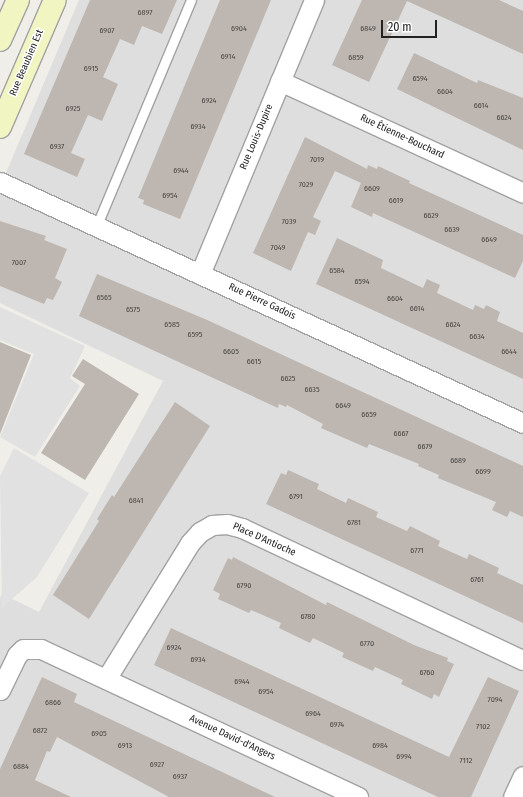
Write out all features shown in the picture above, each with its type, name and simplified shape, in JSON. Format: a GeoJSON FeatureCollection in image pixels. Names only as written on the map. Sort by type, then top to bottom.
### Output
{"type":"FeatureCollection","features":[{"type":"Feature","properties":{"kind":"street"},"geometry":{"type":"LineString","coordinates":[[0,40],[18,0]]}},
{"type":"Feature","properties":{"kind":"street","name":"Rue Beaubien Est"},"geometry":{"type":"LineString","coordinates":[[0,127],[55,0]]}},
{"type":"Feature","properties":{"kind":"street","name":"Rue Louis-Dupire"},"geometry":{"type":"LineString","coordinates":[[200,274],[314,0]]}},
{"type":"Feature","properties":{"kind":"street","name":"Rue Étienne-Bouchard"},"geometry":{"type":"LineString","coordinates":[[280,81],[523,193]]}},
{"type":"Feature","properties":{"kind":"street","name":"Rue Pierre Gadois"},"geometry":{"type":"LineString","coordinates":[[0,182],[523,423]]}},
{"type":"Feature","properties":{"kind":"street","name":"Place D'Antioche"},"geometry":{"type":"LineString","coordinates":[[106,679],[190,542],[200,532],[212,525],[227,524],[242,528],[523,660]]}},
{"type":"Feature","properties":{"kind":"street"},"geometry":{"type":"LineString","coordinates":[[0,690],[16,655],[23,649],[31,647],[41,649],[106,679]]}},
{"type":"Feature","properties":{"kind":"street","name":"Avenue David-d'Angers"},"geometry":{"type":"LineString","coordinates":[[106,679],[358,797]]}},
{"type":"Feature","properties":{"kind":"street"},"geometry":{"type":"LineString","coordinates":[[513,797],[523,776]]}},
{"type":"Feature","properties":{"kind":"lane"},"geometry":{"type":"LineString","coordinates":[[96,227],[191,0]]}},
{"type":"Feature","properties":{"kind":"shaded area"},"geometry":{"type":"Polygon","coordinates":[[[79,0],[523,0],[523,797],[0,797],[0,598],[2,594],[39,612],[163,381],[0,303],[0,187],[79,0]]]}},
{"type":"Feature","properties":{"kind":"shaded area"},"geometry":{"type":"Polygon","coordinates":[[[0,307],[85,346],[70,378],[80,386],[35,457],[0,437],[34,354],[0,340],[0,307]]]}},
{"type":"Feature","properties":{"kind":"shaded area"},"geometry":{"type":"Polygon","coordinates":[[[14,448],[89,493],[37,577],[2,608],[0,476],[14,448]]]}},
{"type":"Feature","properties":{"kind":"building"},"geometry":{"type":"Polygon","coordinates":[[[90,0],[177,0],[162,34],[142,26],[134,45],[120,39],[103,77],[118,84],[102,121],[88,115],[71,153],[85,159],[77,177],[24,154],[90,0]]]}},
{"type":"Feature","properties":{"kind":"building"},"geometry":{"type":"Polygon","coordinates":[[[220,0],[271,0],[180,219],[143,204],[144,200],[138,198],[220,0]]]}},
{"type":"Feature","properties":{"kind":"building"},"geometry":{"type":"Polygon","coordinates":[[[362,0],[499,0],[523,11],[523,54],[407,1],[369,82],[332,65],[362,0]]]}},
{"type":"Feature","properties":{"kind":"building"},"geometry":{"type":"Polygon","coordinates":[[[414,53],[477,83],[478,80],[523,98],[523,150],[397,89],[414,53]]]}},
{"type":"Feature","properties":{"kind":"building"},"geometry":{"type":"Polygon","coordinates":[[[305,137],[367,169],[368,165],[377,169],[378,166],[410,181],[409,183],[523,235],[523,261],[515,278],[373,213],[372,217],[351,207],[361,183],[335,171],[313,217],[321,221],[315,235],[308,232],[291,271],[253,253],[305,137]]]}},
{"type":"Feature","properties":{"kind":"building"},"geometry":{"type":"Polygon","coordinates":[[[0,221],[46,236],[44,240],[67,249],[55,278],[62,282],[53,300],[47,298],[44,304],[0,286],[0,221]]]}},
{"type":"Feature","properties":{"kind":"building"},"geometry":{"type":"Polygon","coordinates":[[[337,238],[383,260],[381,268],[423,288],[427,279],[440,285],[437,293],[473,310],[475,305],[484,309],[486,305],[500,312],[497,321],[523,333],[523,379],[316,284],[337,238]]]}},
{"type":"Feature","properties":{"kind":"building"},"geometry":{"type":"Polygon","coordinates":[[[97,274],[205,319],[523,466],[523,517],[510,511],[507,517],[492,510],[496,502],[438,478],[439,475],[418,466],[419,464],[369,444],[367,448],[321,428],[323,424],[287,405],[286,407],[279,404],[278,408],[79,316],[97,274]]]}},
{"type":"Feature","properties":{"kind":"building"},"geometry":{"type":"Polygon","coordinates":[[[0,342],[31,355],[0,434],[0,342]]]}},
{"type":"Feature","properties":{"kind":"building"},"geometry":{"type":"Polygon","coordinates":[[[83,359],[139,394],[85,480],[41,453],[85,384],[72,376],[83,359]]]}},
{"type":"Feature","properties":{"kind":"building"},"geometry":{"type":"Polygon","coordinates":[[[175,402],[210,426],[89,619],[53,595],[99,521],[97,519],[112,495],[114,497],[175,402]]]}},
{"type":"Feature","properties":{"kind":"building"},"geometry":{"type":"Polygon","coordinates":[[[288,470],[319,484],[317,489],[346,503],[348,498],[378,512],[376,517],[407,531],[410,526],[440,541],[438,546],[467,559],[469,554],[499,568],[497,573],[523,585],[523,623],[266,504],[281,473],[286,475],[288,470]]]}},
{"type":"Feature","properties":{"kind":"building"},"geometry":{"type":"Polygon","coordinates":[[[233,557],[326,605],[327,602],[414,645],[448,658],[447,661],[454,664],[439,697],[434,694],[432,699],[401,684],[403,680],[375,667],[373,671],[342,657],[344,653],[313,638],[310,643],[279,628],[281,623],[251,610],[249,613],[218,599],[220,594],[213,590],[228,558],[232,560],[233,557]]]}},
{"type":"Feature","properties":{"kind":"building"},"geometry":{"type":"Polygon","coordinates":[[[171,628],[449,757],[488,677],[519,691],[471,797],[438,797],[154,665],[171,628]]]}},
{"type":"Feature","properties":{"kind":"building"},"geometry":{"type":"Polygon","coordinates":[[[42,677],[77,694],[74,702],[275,797],[169,797],[57,737],[50,752],[47,751],[35,780],[71,797],[0,797],[0,769],[42,677]]]}}]}
